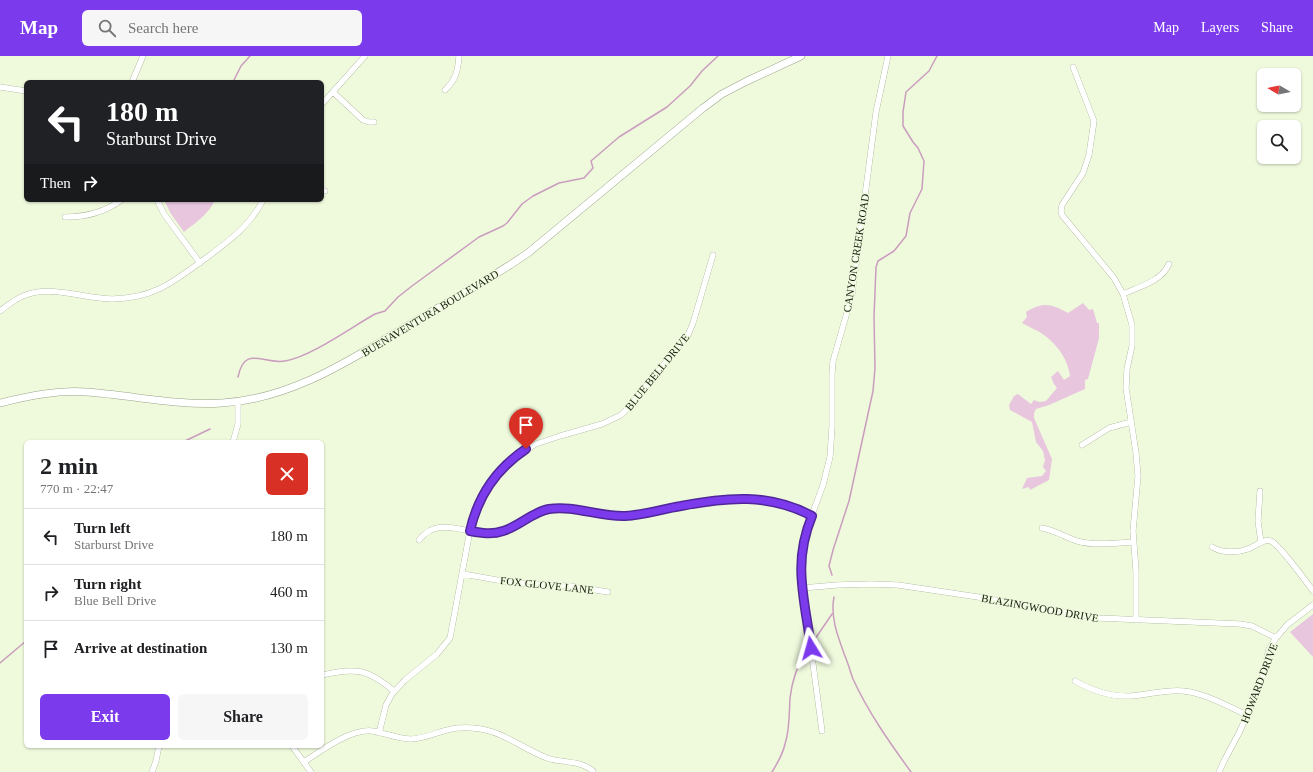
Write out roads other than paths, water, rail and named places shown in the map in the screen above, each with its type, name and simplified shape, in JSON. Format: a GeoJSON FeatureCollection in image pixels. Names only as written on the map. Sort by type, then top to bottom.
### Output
{"type":"FeatureCollection","features":[{"type":"Feature","properties":{"kind":"main road","name":"BUENAVENTURA BOULEVARD"},"geometry":{"type":"LineString","coordinates":[[0,403],[33,396],[74,392],[201,403],[238,401],[267,395],[312,380],[339,366],[510,265],[557,229],[722,94],[801,56]]}},
{"type":"Feature","properties":{"kind":"street"},"geometry":{"type":"LineString","coordinates":[[133,80],[143,56]]}},
{"type":"Feature","properties":{"kind":"street"},"geometry":{"type":"LineString","coordinates":[[324,102],[365,56]]}},
{"type":"Feature","properties":{"kind":"street"},"geometry":{"type":"LineString","coordinates":[[445,90],[451,85],[456,77],[459,56]]}},
{"type":"Feature","properties":{"kind":"street","name":"CANYON CREEK ROAD"},"geometry":{"type":"LineString","coordinates":[[822,731],[810,634],[802,588],[801,551],[805,534],[823,485],[830,457],[833,361],[852,295],[876,112],[888,56]]}},
{"type":"Feature","properties":{"kind":"street"},"geometry":{"type":"LineString","coordinates":[[1073,67],[1094,121],[1089,155],[1081,178],[1062,205],[1062,215],[1107,270],[1123,294],[1132,324],[1132,346],[1127,369],[1126,388],[1138,476],[1133,520],[1136,571],[1136,620]]}},
{"type":"Feature","properties":{"kind":"street"},"geometry":{"type":"LineString","coordinates":[[0,88],[24,91]]}},
{"type":"Feature","properties":{"kind":"street"},"geometry":{"type":"LineString","coordinates":[[333,92],[364,120],[374,122]]}},
{"type":"Feature","properties":{"kind":"street"},"geometry":{"type":"LineString","coordinates":[[65,217],[78,217],[95,214],[118,202]]}},
{"type":"Feature","properties":{"kind":"street"},"geometry":{"type":"LineString","coordinates":[[158,202],[164,214],[200,263]]}},
{"type":"Feature","properties":{"kind":"street"},"geometry":{"type":"LineString","coordinates":[[0,311],[22,296],[41,292],[113,299],[141,295],[172,284],[239,233],[252,219],[262,202]]}},
{"type":"Feature","properties":{"kind":"street","name":"BLUE BELL DRIVE"},"geometry":{"type":"LineString","coordinates":[[379,732],[386,705],[394,691],[437,654],[448,641],[452,630],[470,531],[477,506],[489,484],[498,472],[516,456],[541,442],[608,422],[627,410],[688,335],[713,255]]}},
{"type":"Feature","properties":{"kind":"street"},"geometry":{"type":"LineString","coordinates":[[1123,294],[1162,275],[1169,264]]}},
{"type":"Feature","properties":{"kind":"street"},"geometry":{"type":"LineString","coordinates":[[234,440],[238,424],[238,401]]}},
{"type":"Feature","properties":{"kind":"street"},"geometry":{"type":"LineString","coordinates":[[1082,445],[1109,428],[1131,422]]}},
{"type":"Feature","properties":{"kind":"street"},"geometry":{"type":"LineString","coordinates":[[1260,491],[1258,521],[1261,543]]}},
{"type":"Feature","properties":{"kind":"street"},"geometry":{"type":"LineString","coordinates":[[419,540],[425,532],[444,527],[485,533],[501,532],[536,513],[555,508],[635,516],[681,506],[739,499],[753,499],[773,501],[795,508],[812,516]]}},
{"type":"Feature","properties":{"kind":"street"},"geometry":{"type":"LineString","coordinates":[[1042,528],[1051,530],[1077,541],[1090,544],[1134,542]]}},
{"type":"Feature","properties":{"kind":"street"},"geometry":{"type":"LineString","coordinates":[[1212,546],[1220,550],[1235,552],[1247,550],[1268,540],[1273,543],[1313,591]]}},
{"type":"Feature","properties":{"kind":"street","name":"FOX GLOVE LANE"},"geometry":{"type":"LineString","coordinates":[[462,574],[514,583],[571,586],[608,592]]}},
{"type":"Feature","properties":{"kind":"street","name":"BLAZINGWOOD DRIVE"},"geometry":{"type":"LineString","coordinates":[[802,588],[864,584],[898,585],[971,596],[1088,617],[1240,624],[1252,626],[1276,638]]}},
{"type":"Feature","properties":{"kind":"street","name":"HOWARD DRIVE"},"geometry":{"type":"LineString","coordinates":[[1219,772],[1260,686],[1270,649],[1276,638],[1287,625],[1313,605]]}},
{"type":"Feature","properties":{"kind":"street"},"geometry":{"type":"LineString","coordinates":[[324,675],[352,670],[365,672],[376,677],[394,691]]}},
{"type":"Feature","properties":{"kind":"street"},"geometry":{"type":"LineString","coordinates":[[1075,681],[1084,686],[1123,696],[1169,690],[1194,693],[1247,715]]}},
{"type":"Feature","properties":{"kind":"street"},"geometry":{"type":"LineString","coordinates":[[304,762],[350,735],[362,731],[379,732],[412,739],[457,728],[492,731],[502,734],[546,758],[582,765],[593,771]]}},
{"type":"Feature","properties":{"kind":"street"},"geometry":{"type":"LineString","coordinates":[[152,772],[159,748]]}},
{"type":"Feature","properties":{"kind":"street"},"geometry":{"type":"LineString","coordinates":[[294,748],[311,772]]}},
{"type":"Feature","properties":{"kind":"waterway"},"geometry":{"type":"LineString","coordinates":[[234,80],[241,66],[250,56]]}},
{"type":"Feature","properties":{"kind":"waterway"},"geometry":{"type":"LineString","coordinates":[[238,377],[241,367],[245,361],[250,358],[277,361],[285,361],[296,358],[319,348],[375,314],[385,311],[398,297],[479,237],[507,223],[522,204],[533,196],[559,183],[584,178],[593,168],[591,161],[619,137],[667,107],[690,86],[702,71],[718,56]]}},
{"type":"Feature","properties":{"kind":"waterway"},"geometry":{"type":"LineString","coordinates":[[832,575],[829,566],[849,501],[873,391],[875,368],[874,317],[876,267],[878,261],[894,251],[906,236],[910,213],[922,189],[924,161],[918,148],[903,126],[903,112],[906,92],[929,71],[937,56]]}},
{"type":"Feature","properties":{"kind":"waterway"},"geometry":{"type":"LineString","coordinates":[[187,440],[210,429]]}},
{"type":"Feature","properties":{"kind":"waterway"},"geometry":{"type":"LineString","coordinates":[[834,597],[833,612],[835,627],[853,679],[872,715],[911,772]]}},
{"type":"Feature","properties":{"kind":"waterway"},"geometry":{"type":"LineString","coordinates":[[815,639],[832,614]]}},
{"type":"Feature","properties":{"kind":"waterway"},"geometry":{"type":"LineString","coordinates":[[0,663],[24,643]]}},
{"type":"Feature","properties":{"kind":"waterway"},"geometry":{"type":"LineString","coordinates":[[772,772],[780,758],[787,738],[792,685],[798,666],[807,649]]}}]}
